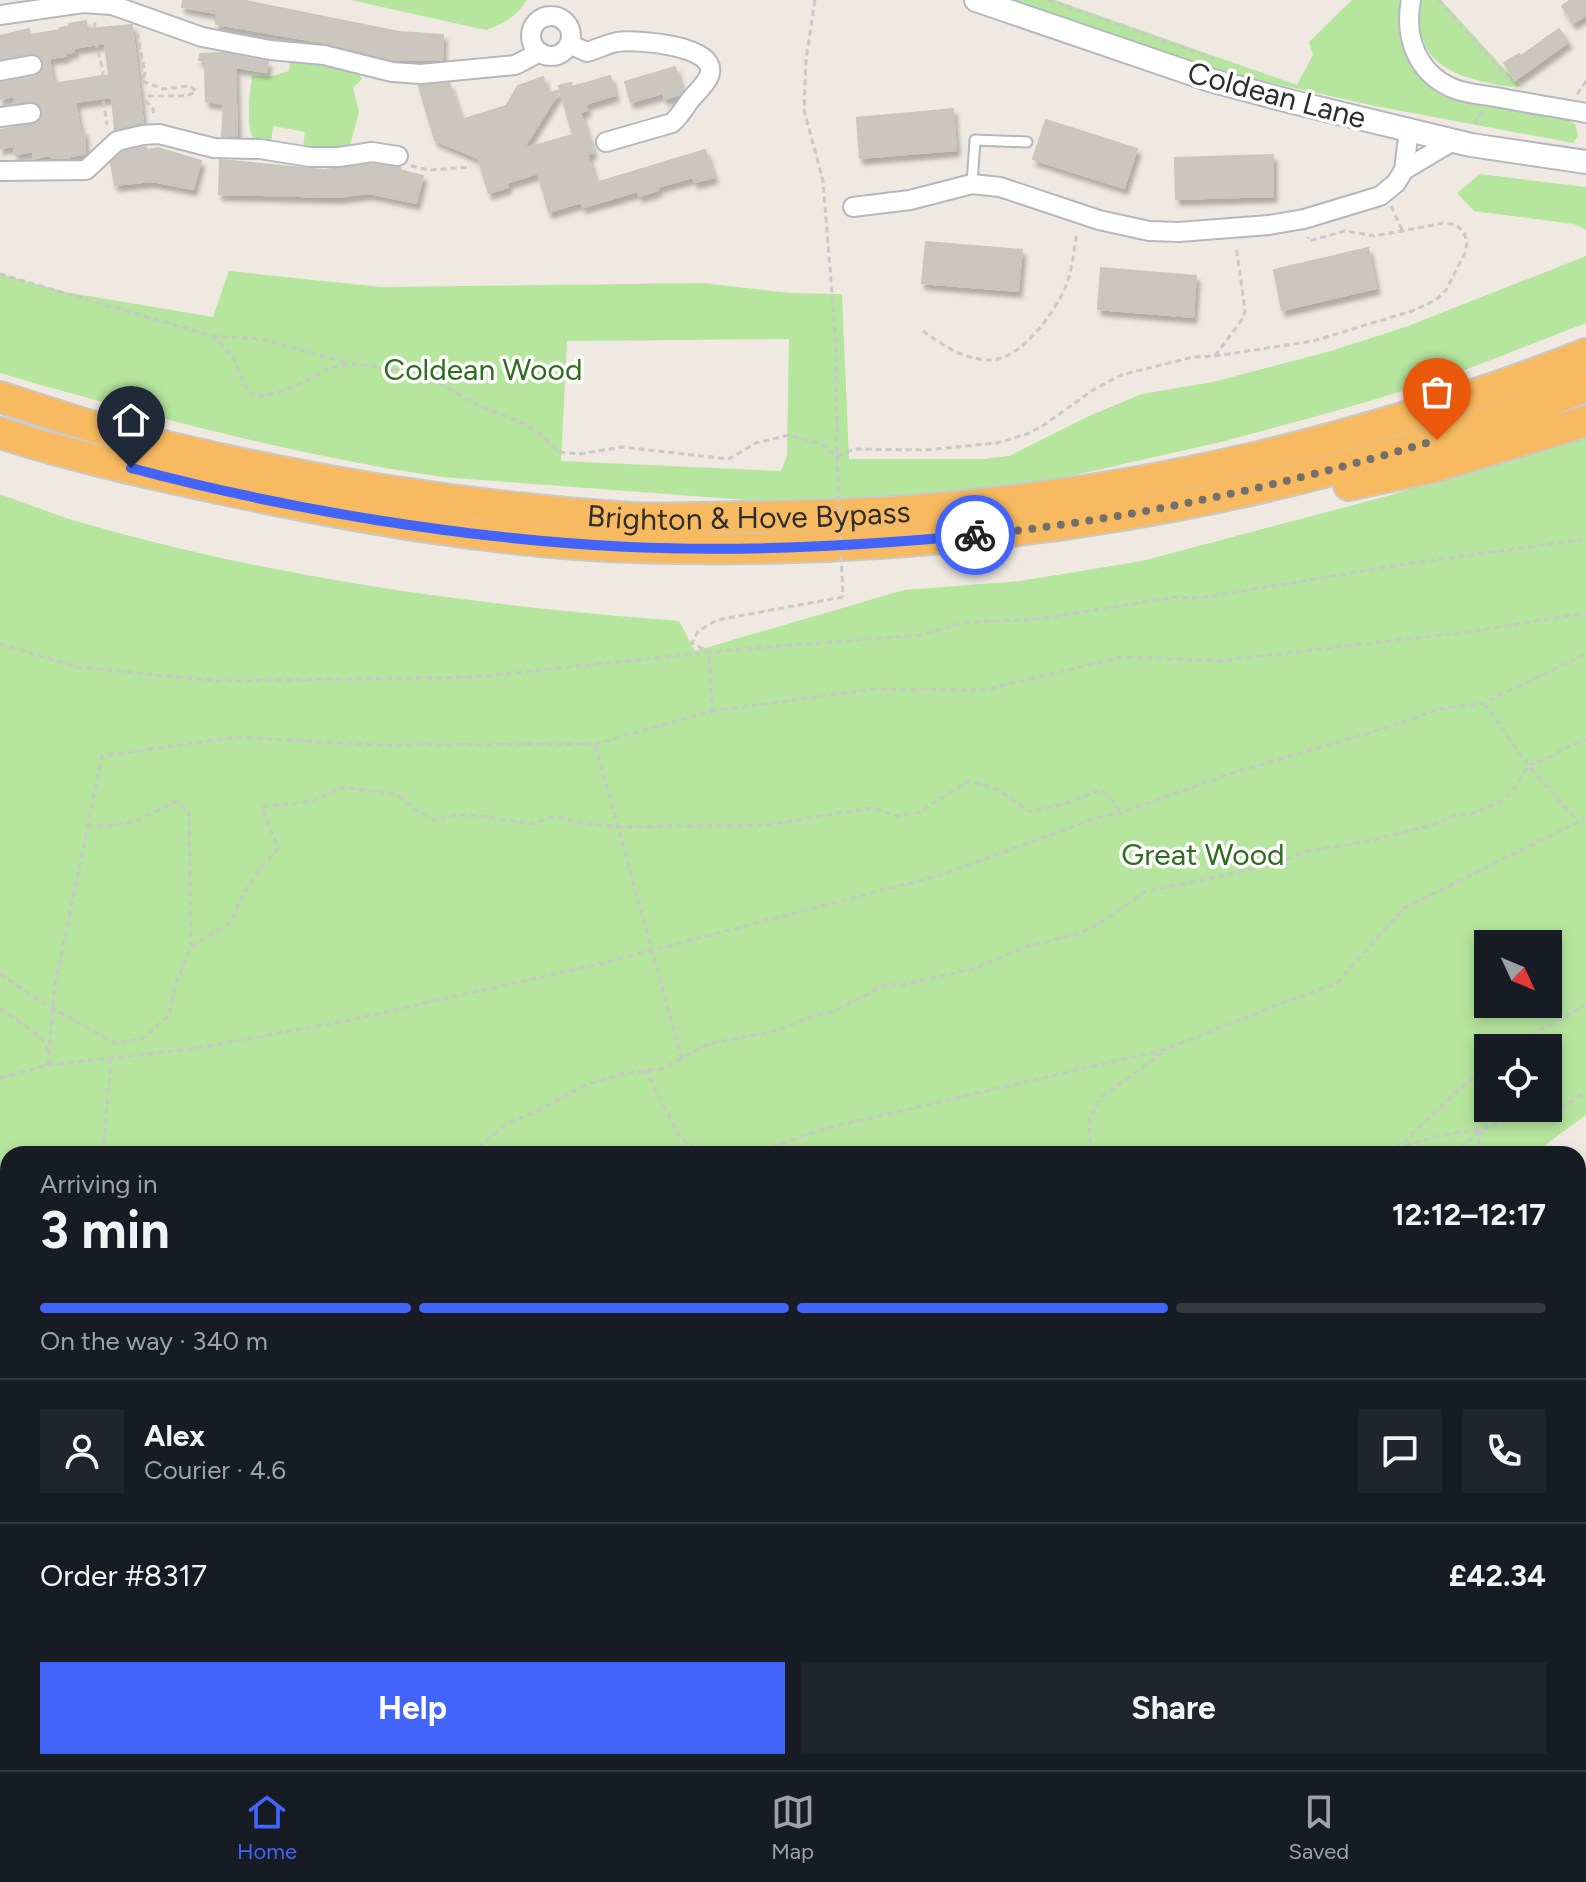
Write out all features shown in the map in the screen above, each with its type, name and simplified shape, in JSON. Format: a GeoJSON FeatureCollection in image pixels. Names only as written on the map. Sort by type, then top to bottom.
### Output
{"type":"FeatureCollection","features":[{"type":"Feature","properties":{"kind":"highway","name":"Brighton & Hove Bypass"},"geometry":{"type":"LineString","coordinates":[[0,397],[168,447],[332,483],[495,506],[633,518],[812,517],[887,514],[1018,501],[1116,487],[1233,464],[1431,411],[1586,354]]}},
{"type":"Feature","properties":{"kind":"highway","name":"Brighton & Hove Bypass"},"geometry":{"type":"LineString","coordinates":[[0,433],[160,476],[331,512],[492,535],[629,547],[808,547],[1022,531],[1122,516],[1239,493],[1358,463],[1476,427],[1586,386]]}},
{"type":"Feature","properties":{"kind":"highway"},"geometry":{"type":"LineString","coordinates":[[1122,516],[1241,509],[1437,466],[1586,421]]}},
{"type":"Feature","properties":{"kind":"street","name":"Coldean Lane"},"geometry":{"type":"LineString","coordinates":[[976,0],[1213,81],[1453,141],[1586,162]]}},
{"type":"Feature","properties":{"kind":"street"},"geometry":{"type":"LineString","coordinates":[[1411,0],[1409,27],[1413,48],[1424,67],[1443,84],[1471,93],[1586,113]]}},
{"type":"Feature","properties":{"kind":"street"},"geometry":{"type":"LineString","coordinates":[[0,15],[97,3],[112,5],[202,37],[270,50],[343,58],[392,72],[421,74],[515,65],[540,52],[557,55],[569,44],[571,31],[559,17],[544,8],[532,29],[532,42],[540,52]]}},
{"type":"Feature","properties":{"kind":"street"},"geometry":{"type":"LineString","coordinates":[[569,44],[587,52],[632,41],[684,48],[703,56],[710,68],[708,78],[672,123],[606,142]]}},
{"type":"Feature","properties":{"kind":"street"},"geometry":{"type":"LineString","coordinates":[[0,71],[32,65]]}},
{"type":"Feature","properties":{"kind":"street"},"geometry":{"type":"LineString","coordinates":[[0,117],[31,113]]}},
{"type":"Feature","properties":{"kind":"street"},"geometry":{"type":"LineString","coordinates":[[853,207],[910,200],[972,184],[1000,187],[1081,214],[1149,231],[1231,228],[1304,219],[1385,193],[1404,170],[1409,129]]}},
{"type":"Feature","properties":{"kind":"street"},"geometry":{"type":"LineString","coordinates":[[0,171],[86,170],[112,144],[128,137],[156,134],[214,148],[270,150],[310,157],[372,152],[405,161]]}},
{"type":"Feature","properties":{"kind":"street"},"geometry":{"type":"LineString","coordinates":[[1404,170],[1453,141]]}},
{"type":"Feature","properties":{"kind":"lane"},"geometry":{"type":"LineString","coordinates":[[972,184],[975,140],[1027,142]]}},
{"type":"Feature","properties":{"kind":"path"},"geometry":{"type":"LineString","coordinates":[[709,652],[692,643],[698,631],[717,620],[843,597],[836,343],[823,181],[804,110],[806,60],[815,0]]}},
{"type":"Feature","properties":{"kind":"path"},"geometry":{"type":"LineString","coordinates":[[1048,0],[1219,61]]}},
{"type":"Feature","properties":{"kind":"path"},"geometry":{"type":"LineString","coordinates":[[1439,0],[1517,88]]}},
{"type":"Feature","properties":{"kind":"path"},"geometry":{"type":"LineString","coordinates":[[97,3],[94,35],[103,71],[102,92],[112,144]]}},
{"type":"Feature","properties":{"kind":"path"},"geometry":{"type":"LineString","coordinates":[[135,13],[145,73],[142,81],[163,89],[190,86],[196,91],[187,96],[149,96],[146,101],[154,114],[156,134]]}},
{"type":"Feature","properties":{"kind":"path"},"geometry":{"type":"LineString","coordinates":[[1572,97],[1586,81]]}},
{"type":"Feature","properties":{"kind":"path"},"geometry":{"type":"LineString","coordinates":[[405,161],[429,170],[471,167]]}},
{"type":"Feature","properties":{"kind":"path"},"geometry":{"type":"LineString","coordinates":[[1385,193],[1403,232]]}},
{"type":"Feature","properties":{"kind":"path"},"geometry":{"type":"LineString","coordinates":[[923,331],[951,351],[971,357],[992,360],[1014,351],[1038,329],[1061,296],[1068,280],[1081,214]]}},
{"type":"Feature","properties":{"kind":"path"},"geometry":{"type":"LineString","coordinates":[[837,456],[855,449],[925,450],[997,443],[1044,425],[1084,396],[1121,375],[1193,357],[1313,341],[1412,311],[1436,300],[1446,290],[1467,243],[1464,232],[1456,225],[1443,223],[1375,236],[1345,231],[1309,241],[1304,219]]}},
{"type":"Feature","properties":{"kind":"path"},"geometry":{"type":"LineString","coordinates":[[1215,356],[1243,318],[1245,310],[1231,228]]}},
{"type":"Feature","properties":{"kind":"path"},"geometry":{"type":"LineString","coordinates":[[0,274],[212,336],[261,339],[351,364],[424,375],[482,407],[521,422],[539,433],[559,452],[579,454],[622,447],[729,459],[756,443],[789,435],[823,445],[837,456]]}},
{"type":"Feature","properties":{"kind":"path"},"geometry":{"type":"LineString","coordinates":[[212,336],[235,359],[249,393],[263,396],[295,387],[329,368],[351,364]]}},
{"type":"Feature","properties":{"kind":"path"},"geometry":{"type":"LineString","coordinates":[[0,644],[77,667],[217,681],[477,677],[709,652],[920,635],[967,622],[1031,620],[1176,597],[1200,598],[1406,564],[1586,539]]}},
{"type":"Feature","properties":{"kind":"path"},"geometry":{"type":"LineString","coordinates":[[48,1065],[57,974],[102,756],[237,737],[380,745],[595,744],[712,711],[876,689],[984,690],[1122,657],[1217,661],[1468,632],[1586,613]]}},
{"type":"Feature","properties":{"kind":"path"},"geometry":{"type":"LineString","coordinates":[[709,652],[712,711]]}},
{"type":"Feature","properties":{"kind":"path"},"geometry":{"type":"LineString","coordinates":[[0,1078],[48,1065],[192,1049],[350,1020],[651,951],[941,875],[1099,817],[1121,813],[1229,774],[1440,709],[1484,703],[1586,654]]}},
{"type":"Feature","properties":{"kind":"path"},"geometry":{"type":"LineString","coordinates":[[1484,703],[1528,765],[1578,823]]}},
{"type":"Feature","properties":{"kind":"path"},"geometry":{"type":"LineString","coordinates":[[480,1146],[507,1123],[583,1086],[645,1069],[662,1069],[708,1044],[779,1030],[813,1016],[833,1012],[881,987],[976,968],[1025,947],[1081,933],[1144,892],[1272,865],[1308,851],[1370,841],[1436,824],[1454,816],[1472,814],[1503,800],[1516,787],[1528,765],[1586,740]]}},
{"type":"Feature","properties":{"kind":"path"},"geometry":{"type":"LineString","coordinates":[[595,744],[682,1059]]}},
{"type":"Feature","properties":{"kind":"path"},"geometry":{"type":"LineString","coordinates":[[191,947],[231,922],[243,894],[260,868],[278,849],[262,807],[313,801],[343,787],[398,795],[414,809],[435,820],[455,815],[481,816],[532,824],[555,816],[580,823],[620,827],[766,825],[872,808],[897,816],[920,812],[968,781],[998,789],[1030,812],[1070,802],[1100,790],[1109,796],[1121,813]]}},
{"type":"Feature","properties":{"kind":"path"},"geometry":{"type":"LineString","coordinates":[[0,974],[53,1009],[114,1043],[141,1039],[169,1016],[176,983],[191,947],[189,813],[177,801],[136,821],[111,826],[87,825]]}},
{"type":"Feature","properties":{"kind":"path"},"geometry":{"type":"LineString","coordinates":[[775,1146],[823,1129],[1167,1049],[1336,984],[1404,908],[1586,818]]}},
{"type":"Feature","properties":{"kind":"path"},"geometry":{"type":"LineString","coordinates":[[1533,1034],[1586,1005]]}},
{"type":"Feature","properties":{"kind":"path"},"geometry":{"type":"LineString","coordinates":[[0,1008],[43,1039],[48,1051],[48,1065]]}},
{"type":"Feature","properties":{"kind":"path"},"geometry":{"type":"LineString","coordinates":[[1091,1146],[1089,1120],[1100,1098],[1167,1049]]}},
{"type":"Feature","properties":{"kind":"path"},"geometry":{"type":"LineString","coordinates":[[104,1146],[111,1058]]}},
{"type":"Feature","properties":{"kind":"path"},"geometry":{"type":"LineString","coordinates":[[645,1069],[678,1134],[692,1146]]}},
{"type":"Feature","properties":{"kind":"path"},"geometry":{"type":"LineString","coordinates":[[1399,1146],[1474,1078]]}},
{"type":"Feature","properties":{"kind":"path"},"geometry":{"type":"LineString","coordinates":[[1407,1146],[1566,1105],[1586,1092]]}},
{"type":"Feature","properties":{"kind":"path"},"geometry":{"type":"LineString","coordinates":[[1462,1146],[1484,1128]]}},
{"type":"Feature","properties":{"kind":"path"},"geometry":{"type":"LineString","coordinates":[[1477,1146],[1484,1128]]}},
{"type":"Feature","properties":{"kind":"green space"},"geometry":{"type":"Polygon","coordinates":[[[351,0],[527,0],[510,19],[486,30],[351,0]]]}},
{"type":"Feature","properties":{"kind":"green space"},"geometry":{"type":"Polygon","coordinates":[[[1010,0],[1055,0],[1297,85],[1313,55],[1309,42],[1352,0],[1401,0],[1401,34],[1410,59],[1427,78],[1450,92],[1476,101],[1564,118],[1575,124],[1578,135],[1573,143],[1375,106],[1209,69],[1010,0]]]}},
{"type":"Feature","properties":{"kind":"green space"},"geometry":{"type":"Polygon","coordinates":[[[1422,0],[1441,0],[1520,86],[1505,86],[1465,77],[1440,64],[1425,45],[1421,32],[1422,0]]]}},
{"type":"Feature","properties":{"kind":"green space"},"geometry":{"type":"Polygon","coordinates":[[[290,58],[355,69],[362,79],[353,88],[359,112],[349,149],[303,149],[305,132],[273,126],[271,144],[259,143],[253,138],[249,112],[252,76],[272,76],[289,71],[290,58]]]}},
{"type":"Feature","properties":{"kind":"green space"},"geometry":{"type":"Polygon","coordinates":[[[1480,174],[1586,187],[1586,230],[1574,224],[1474,211],[1457,193],[1480,174]]]}},
{"type":"Feature","properties":{"kind":"green space","name":"Coldean Wood"},"geometry":{"type":"Polygon","coordinates":[[[1586,256],[1586,323],[1434,382],[1332,412],[1225,441],[1035,484],[851,500],[746,500],[442,477],[386,468],[219,432],[0,373],[0,274],[65,292],[213,317],[229,271],[381,287],[702,283],[790,293],[842,294],[849,459],[984,459],[1009,456],[1089,416],[1142,394],[1213,382],[1331,351],[1408,326],[1586,256]],[[789,339],[567,341],[561,461],[781,471],[787,456],[789,339]]]}},
{"type":"Feature","properties":{"kind":"green space","name":"Great Wood"},"geometry":{"type":"Polygon","coordinates":[[[1586,431],[1586,1115],[1546,1146],[0,1146],[0,494],[75,521],[306,575],[455,598],[679,621],[695,651],[904,590],[1020,581],[1142,561],[1391,495],[1586,431]]]}},
{"type":"Feature","properties":{"kind":"building"},"geometry":{"type":"Polygon","coordinates":[[[183,0],[241,0],[399,32],[443,35],[442,60],[394,60],[327,43],[216,24],[216,13],[182,7],[183,0]]]}},
{"type":"Feature","properties":{"kind":"building"},"geometry":{"type":"Polygon","coordinates":[[[1571,0],[1586,0],[1586,15],[1573,23],[1562,6],[1571,0]]]}},
{"type":"Feature","properties":{"kind":"building"},"geometry":{"type":"Polygon","coordinates":[[[86,21],[87,29],[132,25],[143,123],[115,129],[112,97],[75,102],[80,130],[84,130],[85,154],[70,158],[52,158],[51,155],[34,158],[33,151],[15,154],[14,146],[0,148],[0,130],[38,123],[43,112],[35,102],[15,103],[14,96],[0,99],[0,83],[35,77],[40,74],[44,64],[35,54],[0,59],[0,36],[29,29],[30,35],[60,30],[69,24],[86,21]],[[105,43],[73,48],[74,52],[65,53],[66,56],[49,58],[53,84],[109,75],[105,43]]]}},
{"type":"Feature","properties":{"kind":"building"},"geometry":{"type":"Polygon","coordinates":[[[1559,29],[1568,42],[1515,80],[1504,63],[1519,54],[1521,56],[1559,29]]]}},
{"type":"Feature","properties":{"kind":"building"},"geometry":{"type":"Polygon","coordinates":[[[223,53],[268,62],[266,72],[235,67],[237,136],[222,136],[224,104],[206,101],[205,61],[199,60],[200,54],[223,53]]]}},
{"type":"Feature","properties":{"kind":"building"},"geometry":{"type":"Polygon","coordinates":[[[675,67],[682,91],[680,94],[665,99],[663,93],[631,102],[625,82],[675,67]]]}},
{"type":"Feature","properties":{"kind":"building"},"geometry":{"type":"Polygon","coordinates":[[[610,76],[615,95],[585,104],[587,110],[580,112],[593,152],[587,154],[596,183],[705,150],[714,177],[695,182],[693,177],[657,187],[658,190],[639,196],[638,191],[583,207],[581,202],[549,212],[538,173],[506,183],[508,187],[489,193],[478,158],[435,140],[419,86],[449,83],[461,120],[506,106],[518,86],[543,77],[547,94],[560,90],[559,86],[571,83],[572,87],[610,76]],[[560,90],[523,149],[573,135],[560,90]]]}},
{"type":"Feature","properties":{"kind":"building"},"geometry":{"type":"Polygon","coordinates":[[[953,109],[956,150],[860,158],[857,118],[953,109]]]}},
{"type":"Feature","properties":{"kind":"building"},"geometry":{"type":"Polygon","coordinates":[[[1046,120],[1137,149],[1124,188],[1033,159],[1046,120]]]}},
{"type":"Feature","properties":{"kind":"building"},"geometry":{"type":"Polygon","coordinates":[[[146,147],[147,150],[158,148],[201,161],[193,189],[152,181],[115,185],[111,163],[123,152],[146,147]]]}},
{"type":"Feature","properties":{"kind":"building"},"geometry":{"type":"Polygon","coordinates":[[[1273,155],[1273,196],[1176,199],[1175,158],[1273,155]]]}},
{"type":"Feature","properties":{"kind":"building"},"geometry":{"type":"Polygon","coordinates":[[[220,160],[324,170],[372,164],[400,168],[423,176],[416,203],[369,193],[338,197],[219,194],[220,160]]]}},
{"type":"Feature","properties":{"kind":"building"},"geometry":{"type":"Polygon","coordinates":[[[926,242],[1022,250],[1018,291],[922,283],[926,242]]]}},
{"type":"Feature","properties":{"kind":"building"},"geometry":{"type":"Polygon","coordinates":[[[1368,248],[1376,288],[1282,310],[1274,270],[1368,248]]]}},
{"type":"Feature","properties":{"kind":"building"},"geometry":{"type":"Polygon","coordinates":[[[1101,268],[1196,276],[1193,317],[1098,309],[1101,268]]]}},
{"type":"Feature","properties":{"kind":"way so far"},"geometry":{"type":"LineString","coordinates":[[975,535],[1122,516],[1239,493],[1437,440]]}},
{"type":"Feature","properties":{"kind":"route"},"geometry":{"type":"LineString","coordinates":[[131,468],[331,512],[492,535],[629,547],[808,547],[975,535]]}}]}
